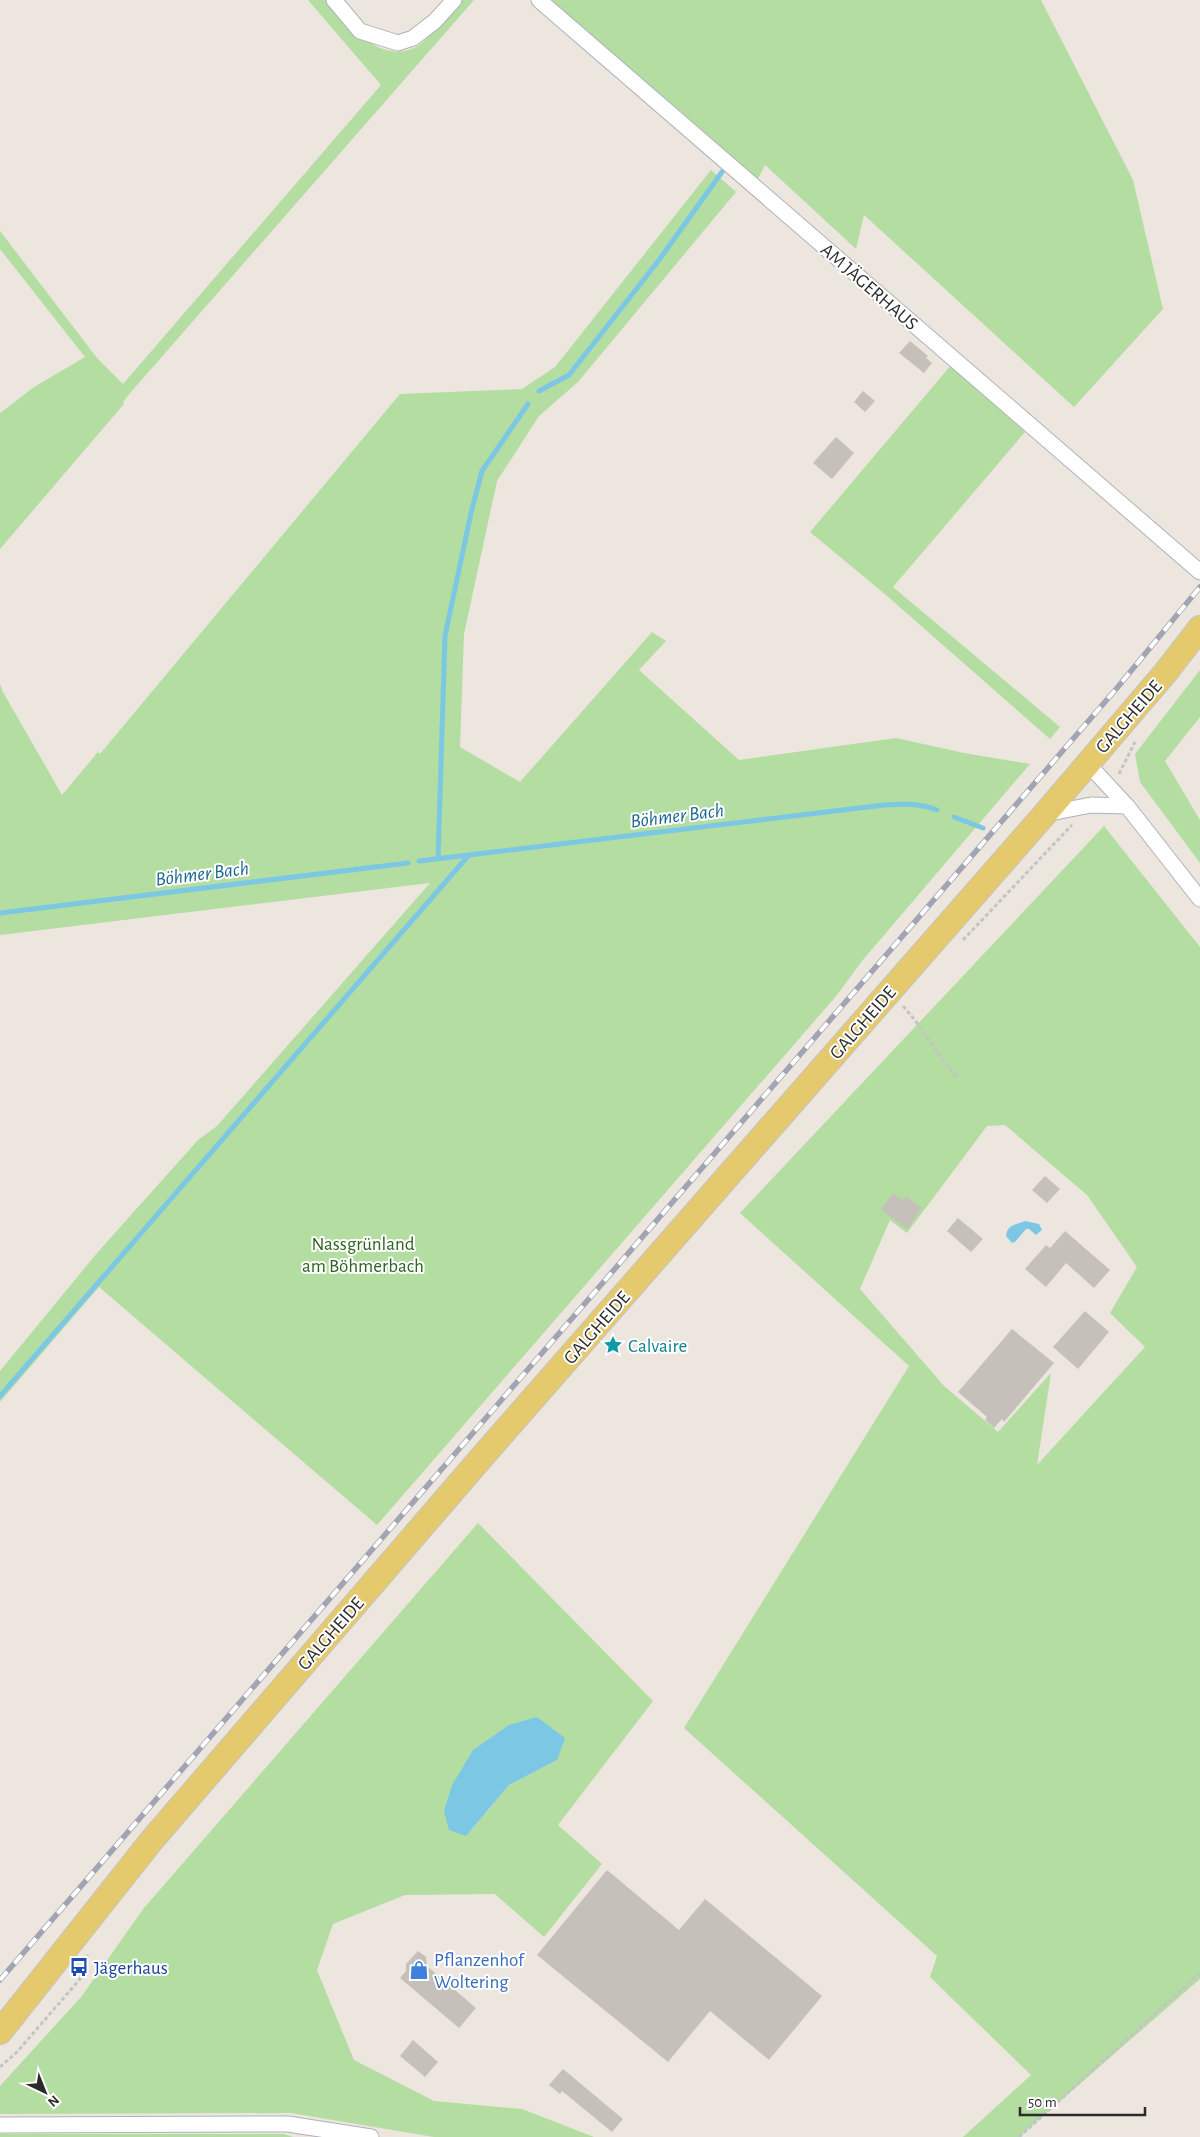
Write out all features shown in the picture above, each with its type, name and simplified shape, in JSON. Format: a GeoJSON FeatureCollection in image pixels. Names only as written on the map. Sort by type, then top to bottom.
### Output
{"type":"FeatureCollection","features":[{"type":"Feature","properties":{"kind":"main road","name":"GALGHEIDE"},"geometry":{"type":"LineString","coordinates":[[0,2032],[88,1918],[152,1840],[488,1450],[1044,815],[1166,672],[1200,628]]}},
{"type":"Feature","properties":{"kind":"street"},"geometry":{"type":"LineString","coordinates":[[334,0],[360,30],[398,44],[414,38],[435,21],[454,0]]}},
{"type":"Feature","properties":{"kind":"street","name":"AM JÄGERHAUS"},"geometry":{"type":"LineString","coordinates":[[539,0],[1200,572]]}},
{"type":"Feature","properties":{"kind":"street"},"geometry":{"type":"LineString","coordinates":[[1088,764],[1127,806],[1200,899]]}},
{"type":"Feature","properties":{"kind":"street"},"geometry":{"type":"LineString","coordinates":[[1044,815],[1091,806],[1127,806]]}},
{"type":"Feature","properties":{"kind":"street"},"geometry":{"type":"LineString","coordinates":[[0,2125],[288,2124],[371,2137]]}},
{"type":"Feature","properties":{"kind":"path"},"geometry":{"type":"LineString","coordinates":[[901,1004],[915,1019],[941,1060],[958,1079]]}},
{"type":"Feature","properties":{"kind":"path"},"geometry":{"type":"LineString","coordinates":[[1019,2137],[1200,1973]]}},
{"type":"Feature","properties":{"kind":"green space"},"geometry":{"type":"Polygon","coordinates":[[[308,0],[327,0],[345,21],[367,40],[379,47],[392,51],[405,51],[422,43],[460,0],[474,0],[131,392],[123,402],[124,404],[0,549],[0,413],[34,387],[85,357],[0,249],[0,231],[97,358],[123,384],[381,85],[308,0]]]}},
{"type":"Feature","properties":{"kind":"green space"},"geometry":{"type":"Polygon","coordinates":[[[553,0],[1041,0],[1133,180],[1163,309],[1074,407],[864,215],[856,249],[765,165],[757,181],[549,5],[553,0]]]}},
{"type":"Feature","properties":{"kind":"green space","name":"Nassgrünland am Böhmerbach"},"geometry":{"type":"Polygon","coordinates":[[[711,170],[736,192],[578,382],[539,416],[497,481],[464,634],[460,747],[520,782],[652,632],[666,641],[639,670],[739,760],[896,738],[964,753],[1030,764],[862,961],[837,995],[377,1525],[99,1287],[0,1402],[0,1371],[97,1253],[198,1140],[217,1126],[430,883],[0,935],[0,684],[62,795],[98,752],[100,754],[400,394],[522,389],[555,367],[711,170]]]}},
{"type":"Feature","properties":{"kind":"green space"},"geometry":{"type":"Polygon","coordinates":[[[952,364],[1025,432],[893,587],[1060,727],[1050,739],[886,595],[810,532],[952,364]]]}},
{"type":"Feature","properties":{"kind":"green space"},"geometry":{"type":"Polygon","coordinates":[[[1200,670],[1200,717],[1165,761],[1200,820],[1200,863],[1140,782],[1135,754],[1200,670]]]}},
{"type":"Feature","properties":{"kind":"green space"},"geometry":{"type":"Polygon","coordinates":[[[1104,826],[1200,947],[1200,1979],[1019,2137],[963,2137],[1031,2075],[930,1977],[937,1956],[684,1728],[909,1366],[740,1213],[1104,826]],[[1005,1125],[987,1126],[907,1233],[890,1220],[860,1289],[944,1386],[998,1432],[1051,1373],[1037,1465],[1145,1347],[1110,1313],[1137,1267],[1087,1195],[1005,1125]]]}},
{"type":"Feature","properties":{"kind":"green space"},"geometry":{"type":"Polygon","coordinates":[[[478,1523],[653,1701],[558,1825],[602,1864],[544,1937],[495,1894],[405,1895],[333,1924],[317,1970],[354,2060],[434,2101],[522,2109],[594,2137],[434,2137],[291,2113],[0,2114],[0,2086],[81,1997],[144,1908],[478,1523]],[[537,1717],[466,1836],[509,1785],[557,1760],[537,1717]]]}},
{"type":"Feature","properties":{"kind":"green space"},"geometry":{"type":"Polygon","coordinates":[[[0,2134],[284,2134],[293,2137],[0,2137],[0,2134]]]}},
{"type":"Feature","properties":{"kind":"water"},"geometry":{"type":"Polygon","coordinates":[[[1025,1221],[1039,1224],[1042,1230],[1036,1235],[1029,1229],[1026,1229],[1012,1243],[1006,1236],[1008,1230],[1012,1226],[1025,1221]]]}},
{"type":"Feature","properties":{"kind":"water"},"geometry":{"type":"Polygon","coordinates":[[[537,1717],[565,1738],[557,1760],[509,1785],[466,1836],[449,1830],[444,1811],[452,1785],[473,1750],[509,1725],[537,1717]]]}},
{"type":"Feature","properties":{"kind":"building"},"geometry":{"type":"Polygon","coordinates":[[[910,341],[928,356],[926,358],[932,363],[924,373],[899,353],[910,341]]]}},
{"type":"Feature","properties":{"kind":"building"},"geometry":{"type":"Polygon","coordinates":[[[863,391],[875,401],[865,412],[854,402],[863,391]]]}},
{"type":"Feature","properties":{"kind":"building"},"geometry":{"type":"Polygon","coordinates":[[[836,437],[854,453],[832,479],[813,463],[836,437]]]}},
{"type":"Feature","properties":{"kind":"building"},"geometry":{"type":"Polygon","coordinates":[[[1045,1176],[1060,1189],[1047,1203],[1032,1190],[1045,1176]]]}},
{"type":"Feature","properties":{"kind":"building"},"geometry":{"type":"Polygon","coordinates":[[[893,1193],[903,1200],[906,1196],[922,1208],[907,1229],[881,1210],[893,1193]]]}},
{"type":"Feature","properties":{"kind":"building"},"geometry":{"type":"Polygon","coordinates":[[[958,1218],[983,1239],[971,1252],[947,1231],[958,1218]]]}},
{"type":"Feature","properties":{"kind":"building"},"geometry":{"type":"Polygon","coordinates":[[[1065,1231],[1110,1270],[1094,1288],[1066,1263],[1046,1287],[1025,1269],[1046,1245],[1050,1248],[1065,1231]]]}},
{"type":"Feature","properties":{"kind":"building"},"geometry":{"type":"Polygon","coordinates":[[[1085,1311],[1109,1332],[1078,1369],[1053,1347],[1085,1311]]]}},
{"type":"Feature","properties":{"kind":"building"},"geometry":{"type":"Polygon","coordinates":[[[1012,1329],[1054,1363],[1004,1422],[1002,1419],[994,1428],[985,1420],[987,1417],[958,1392],[1012,1329]]]}},
{"type":"Feature","properties":{"kind":"building"},"geometry":{"type":"Polygon","coordinates":[[[607,1870],[679,1930],[705,1899],[822,1996],[769,2060],[710,2011],[668,2062],[537,1955],[607,1870]]]}},
{"type":"Feature","properties":{"kind":"building"},"geometry":{"type":"Polygon","coordinates":[[[418,1951],[426,1957],[427,1966],[476,2008],[459,2028],[400,1978],[406,1971],[406,1964],[418,1951]]]}},
{"type":"Feature","properties":{"kind":"building"},"geometry":{"type":"Polygon","coordinates":[[[413,2040],[438,2062],[425,2077],[400,2056],[413,2040]]]}},
{"type":"Feature","properties":{"kind":"building"},"geometry":{"type":"Polygon","coordinates":[[[563,2069],[623,2119],[612,2132],[562,2091],[560,2094],[549,2085],[563,2069]]]}},
{"type":"Feature","properties":{"kind":"waterway"},"geometry":{"type":"LineString","coordinates":[[539,391],[569,375],[659,260],[722,172]]}},
{"type":"Feature","properties":{"kind":"waterway"},"geometry":{"type":"LineString","coordinates":[[438,859],[445,636],[471,513],[482,471],[528,404]]}},
{"type":"Feature","properties":{"kind":"waterway","name":"Böhmer Bach"},"geometry":{"type":"LineString","coordinates":[[419,861],[884,805],[918,805],[937,810]]}},
{"type":"Feature","properties":{"kind":"waterway","name":"Böhmer Bach"},"geometry":{"type":"LineString","coordinates":[[954,817],[983,828]]}},
{"type":"Feature","properties":{"kind":"waterway"},"geometry":{"type":"LineString","coordinates":[[0,1396],[468,856]]}},
{"type":"Feature","properties":{"kind":"waterway","name":"Böhmer Bach"},"geometry":{"type":"LineString","coordinates":[[0,913],[408,863]]}},
{"type":"Feature","properties":{"kind":"railway"},"geometry":{"type":"LineString","coordinates":[[0,1980],[1117,688],[1200,587]]}},
{"type":"Feature","properties":{"kind":"place","name":"Calvaire"},"geometry":{"type":"Point","coordinates":[613,1345]}},
{"type":"Feature","properties":{"kind":"place","name":"Jägerhaus"},"geometry":{"type":"Point","coordinates":[79,1967]}},
{"type":"Feature","properties":{"kind":"place","name":"Pflanzenhof Woltering"},"geometry":{"type":"Point","coordinates":[419,1970]}}]}
